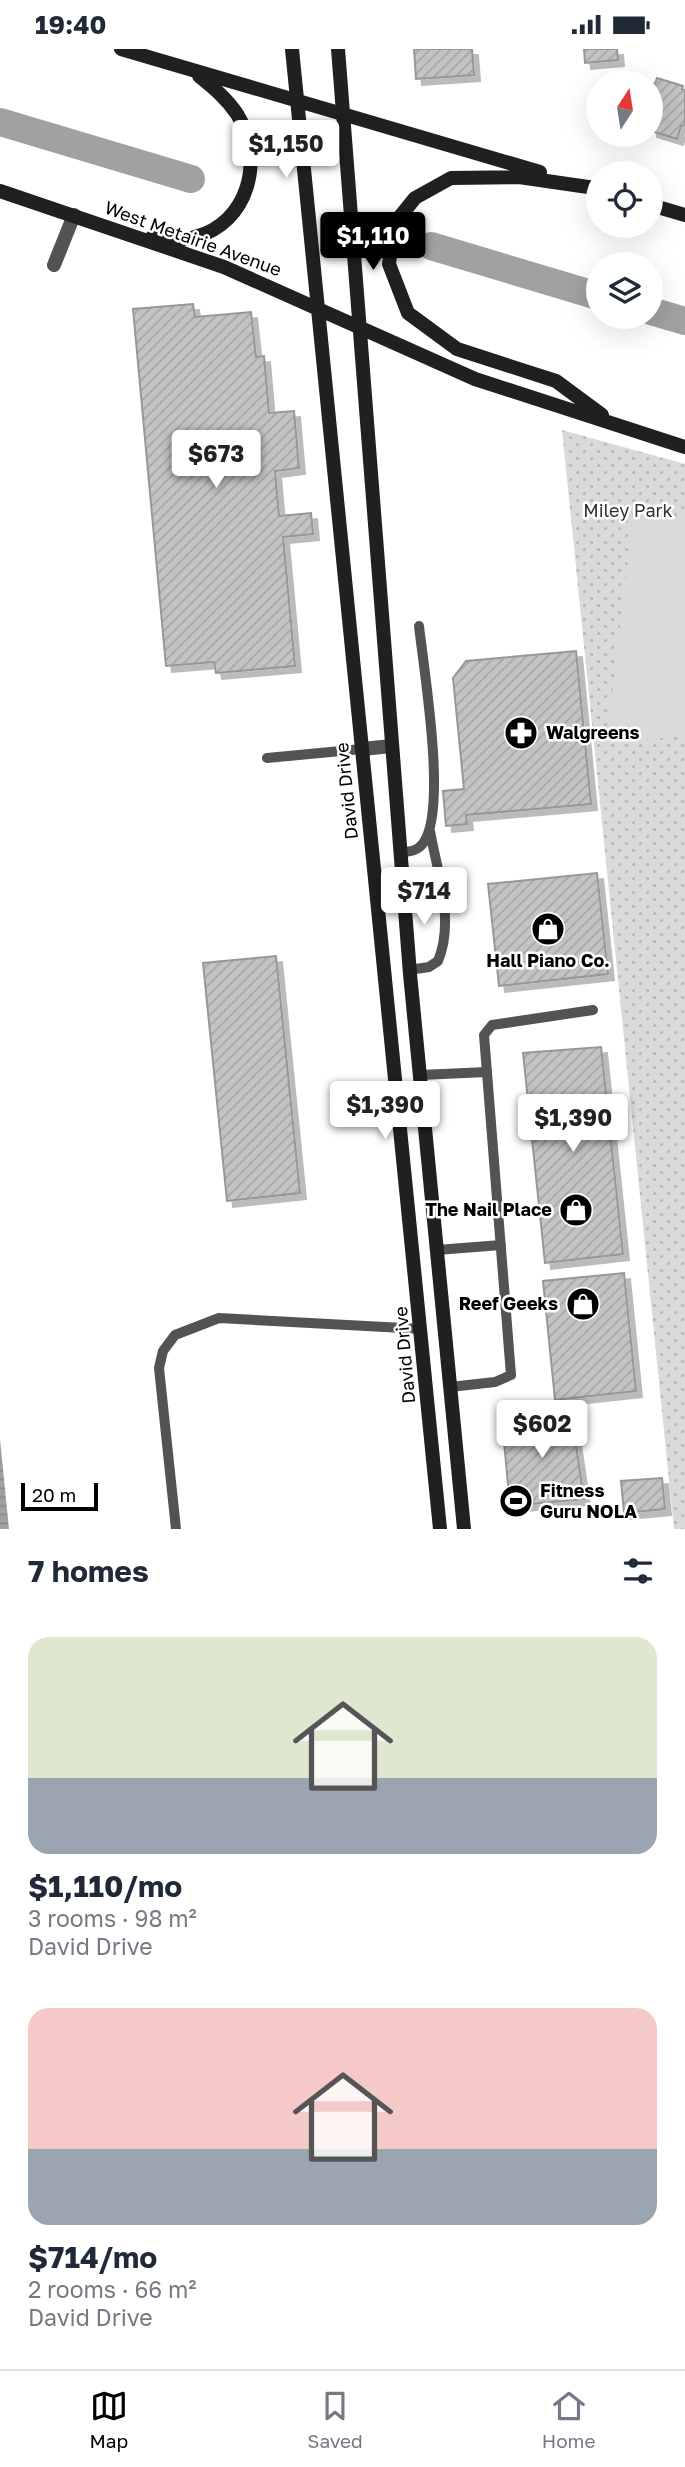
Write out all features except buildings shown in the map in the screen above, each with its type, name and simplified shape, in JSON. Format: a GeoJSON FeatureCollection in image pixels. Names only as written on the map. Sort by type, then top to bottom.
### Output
{"type":"FeatureCollection","features":[{"type":"Feature","properties":{"kind":"main road"},"geometry":{"type":"LineString","coordinates":[[121,49],[586,186]]}},
{"type":"Feature","properties":{"kind":"main road","name":"David Drive"},"geometry":{"type":"LineString","coordinates":[[292,49],[440,1529]]}},
{"type":"Feature","properties":{"kind":"main road"},"geometry":{"type":"LineString","coordinates":[[338,49],[409,970],[464,1529]]}},
{"type":"Feature","properties":{"kind":"main road"},"geometry":{"type":"LineString","coordinates":[[137,237],[194,238],[223,225],[239,207],[247,187],[252,168],[248,140],[238,116],[220,93],[192,70]]}},
{"type":"Feature","properties":{"kind":"main road"},"geometry":{"type":"LineString","coordinates":[[586,187],[519,177],[451,178],[415,198],[394,224],[389,264],[408,313],[447,341],[457,348],[556,381],[614,424]]}},
{"type":"Feature","properties":{"kind":"main road","name":"West Metairie Avenue"},"geometry":{"type":"LineString","coordinates":[[0,191],[224,267],[475,379],[685,447]]}},
{"type":"Feature","properties":{"kind":"main road"},"geometry":{"type":"LineString","coordinates":[[663,209],[685,215]]}},
{"type":"Feature","properties":{"kind":"street"},"geometry":{"type":"LineString","coordinates":[[54,265],[74,215]]}},
{"type":"Feature","properties":{"kind":"street"},"geometry":{"type":"LineString","coordinates":[[362,749],[392,746]]}},
{"type":"Feature","properties":{"kind":"lane"},"geometry":{"type":"LineString","coordinates":[[409,970],[429,967],[438,961],[445,939],[440,885],[430,831],[434,805],[430,718],[419,626]]}},
{"type":"Feature","properties":{"kind":"lane"},"geometry":{"type":"LineString","coordinates":[[267,758],[362,749]]}},
{"type":"Feature","properties":{"kind":"lane"},"geometry":{"type":"LineString","coordinates":[[400,852],[413,852],[422,845],[430,831]]}},
{"type":"Feature","properties":{"kind":"lane"},"geometry":{"type":"LineString","coordinates":[[450,1387],[495,1382],[511,1375],[484,1035],[492,1025],[593,1010]]}},
{"type":"Feature","properties":{"kind":"lane"},"geometry":{"type":"LineString","coordinates":[[420,1075],[487,1072]]}},
{"type":"Feature","properties":{"kind":"lane"},"geometry":{"type":"LineString","coordinates":[[437,1250],[501,1245]]}},
{"type":"Feature","properties":{"kind":"lane"},"geometry":{"type":"LineString","coordinates":[[176,1529],[159,1368],[163,1352],[175,1335],[219,1318],[422,1329]]}},
{"type":"Feature","properties":{"kind":"green space","name":"Miley Park"},"geometry":{"type":"Polygon","coordinates":[[[562,430],[685,464],[685,1529],[674,1529],[562,430]]]}},
{"type":"Feature","properties":{"kind":"green space"},"geometry":{"type":"Polygon","coordinates":[[[646,516],[685,518],[685,736],[637,740],[607,735],[632,527],[646,516]]]}},
{"type":"Feature","properties":{"kind":"shaded area"},"geometry":{"type":"Polygon","coordinates":[[[0,1439],[9,1529],[0,1529],[0,1439]]]}},
{"type":"Feature","properties":{"kind":"waterway"},"geometry":{"type":"LineString","coordinates":[[0,122],[191,179]]}},
{"type":"Feature","properties":{"kind":"waterway"},"geometry":{"type":"LineString","coordinates":[[431,246],[586,292]]}},
{"type":"Feature","properties":{"kind":"waterway"},"geometry":{"type":"LineString","coordinates":[[663,315],[685,321]]}},
{"type":"Feature","properties":{"kind":"place","name":"Walgreens"},"geometry":{"type":"Point","coordinates":[521,733]}},
{"type":"Feature","properties":{"kind":"place","name":"Hall Piano Co."},"geometry":{"type":"Point","coordinates":[548,929]}},
{"type":"Feature","properties":{"kind":"place","name":"The Nail Place"},"geometry":{"type":"Point","coordinates":[576,1210]}},
{"type":"Feature","properties":{"kind":"place","name":"Reef Geeks"},"geometry":{"type":"Point","coordinates":[583,1304]}},
{"type":"Feature","properties":{"kind":"place","name":"Fitness Guru NOLA"},"geometry":{"type":"Point","coordinates":[516,1501]}}]}
